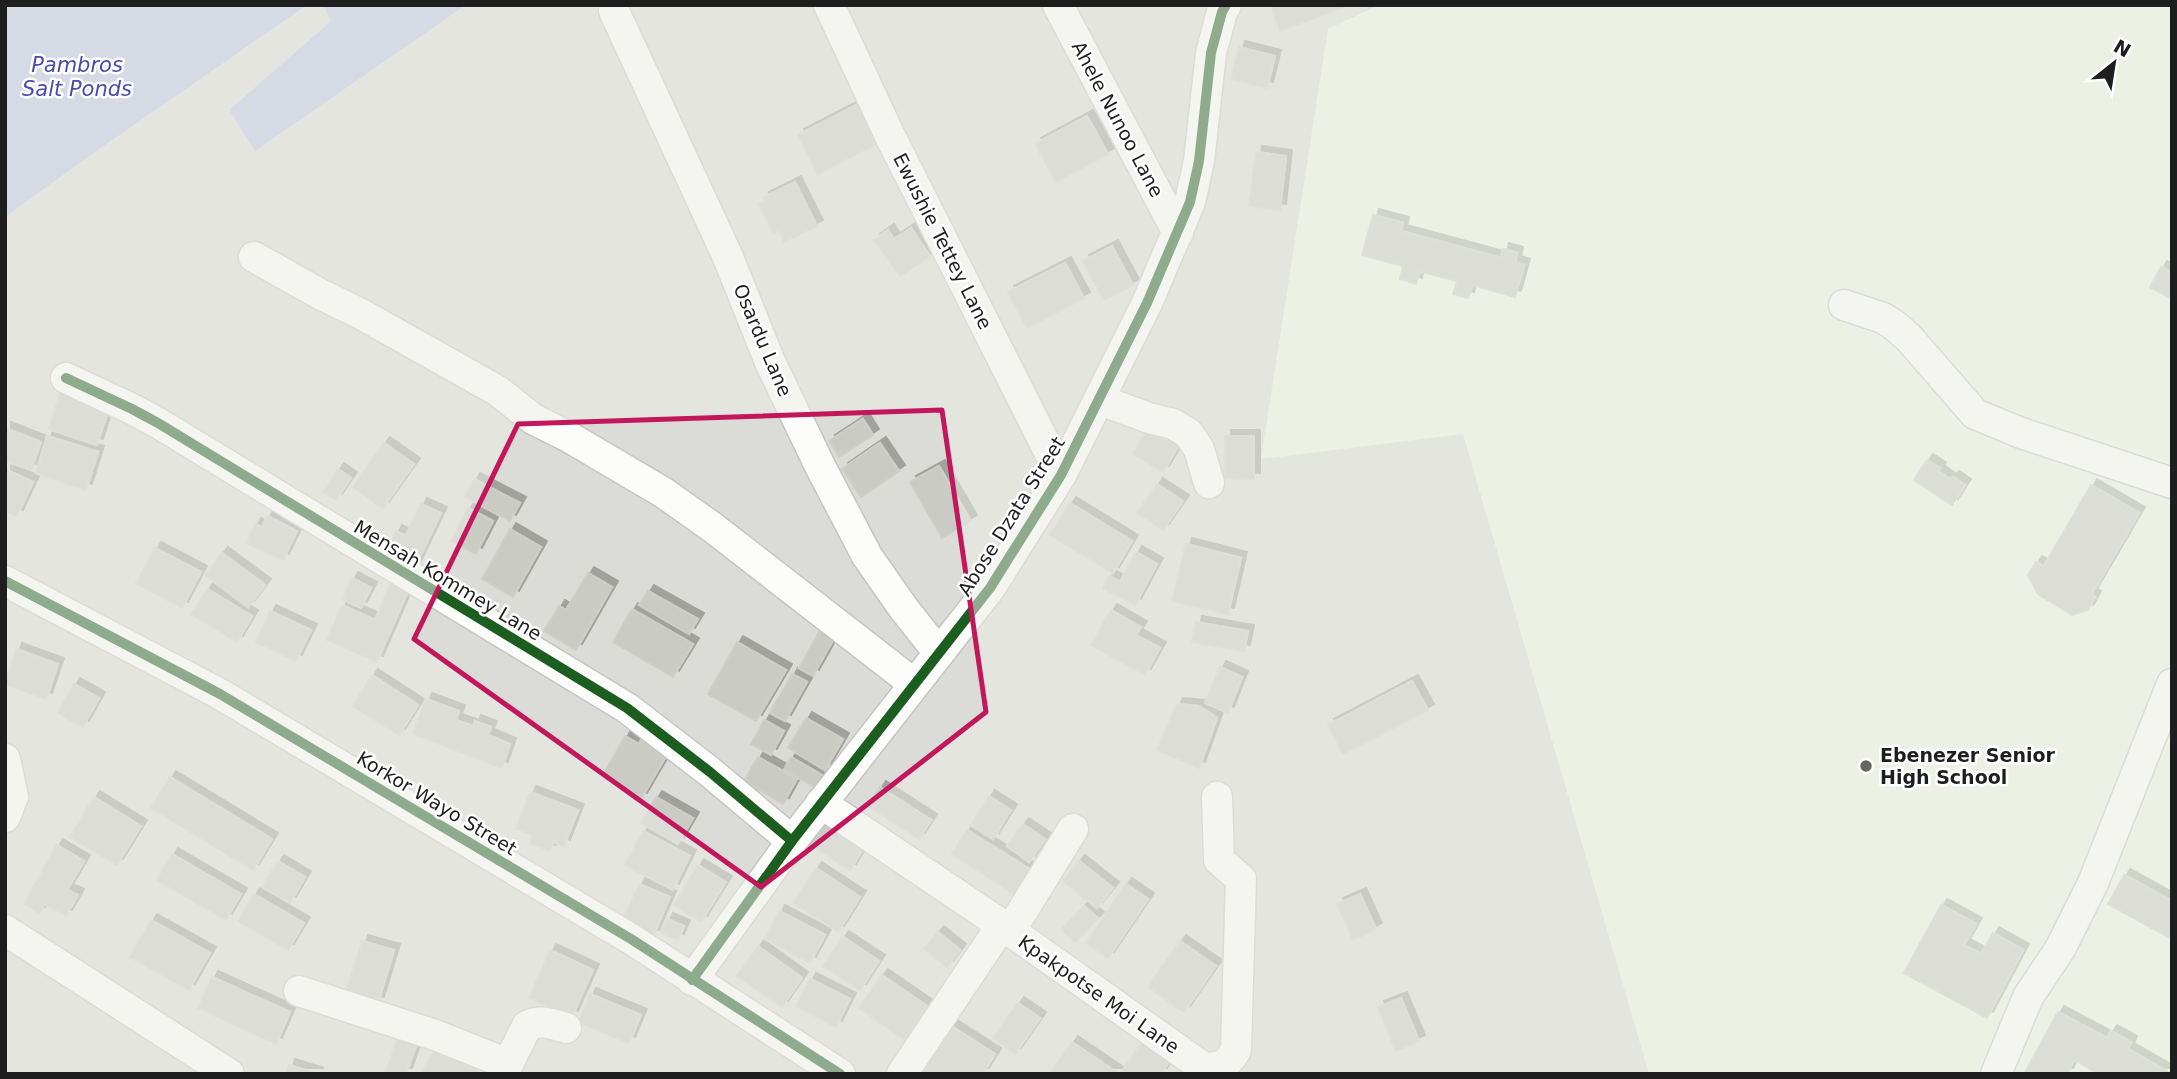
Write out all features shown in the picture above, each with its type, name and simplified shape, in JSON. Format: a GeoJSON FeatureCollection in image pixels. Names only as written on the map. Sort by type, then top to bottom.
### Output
{"type":"FeatureCollection","features":[{"type":"Feature","properties":{"kind":"street","name":"Ewushie Tettey Lane"},"geometry":{"type":"LineString","coordinates":[[829,5],[890,136],[1061,475]]}},
{"type":"Feature","properties":{"kind":"street","name":"Ahele Nunoo Lane"},"geometry":{"type":"LineString","coordinates":[[1058,5],[1178,233]]}},
{"type":"Feature","properties":{"kind":"street","name":"Abose Dzata Street"},"geometry":{"type":"LineString","coordinates":[[692,980],[792,841],[989,588],[1061,475],[1147,303],[1189,202],[1199,161],[1210,52],[1226,5]]}},
{"type":"Feature","properties":{"kind":"street","name":"Osardu Lane"},"geometry":{"type":"LineString","coordinates":[[614,11],[727,255],[770,362],[820,466],[867,556],[939,653]]}},
{"type":"Feature","properties":{"kind":"street"},"geometry":{"type":"LineString","coordinates":[[254,257],[498,391],[533,419],[664,493],[712,527],[913,684]]}},
{"type":"Feature","properties":{"kind":"street"},"geometry":{"type":"LineString","coordinates":[[1844,305],[1883,318],[1909,337],[1975,414],[2021,433],[2172,483]]}},
{"type":"Feature","properties":{"kind":"street","name":"Mensah Kommey Lane"},"geometry":{"type":"LineString","coordinates":[[66,378],[158,423],[627,708],[710,772],[792,841]]}},
{"type":"Feature","properties":{"kind":"street"},"geometry":{"type":"LineString","coordinates":[[1100,400],[1173,424],[1188,433],[1199,449],[1209,483]]}},
{"type":"Feature","properties":{"kind":"street","name":"Korkor Wayo Street"},"geometry":{"type":"LineString","coordinates":[[5,582],[220,694],[631,939],[840,1074]]}},
{"type":"Feature","properties":{"kind":"street"},"geometry":{"type":"LineString","coordinates":[[1996,1074],[2028,996],[2060,949],[2093,883],[2172,684]]}},
{"type":"Feature","properties":{"kind":"street"},"geometry":{"type":"LineString","coordinates":[[5,759],[13,797],[5,817]]}},
{"type":"Feature","properties":{"kind":"street","name":"Kpakpotse Moi Lane"},"geometry":{"type":"LineString","coordinates":[[902,1074],[1006,928],[1204,1068],[1220,1068],[1228,1062],[1236,1049],[1241,879],[1219,860],[1217,797]]}},
{"type":"Feature","properties":{"kind":"street"},"geometry":{"type":"LineString","coordinates":[[821,803],[1006,928],[1073,830]]}},
{"type":"Feature","properties":{"kind":"street"},"geometry":{"type":"LineString","coordinates":[[5,930],[229,1074]]}},
{"type":"Feature","properties":{"kind":"street"},"geometry":{"type":"LineString","coordinates":[[299,991],[435,1035],[505,1069],[527,1026],[545,1022],[566,1028]]}},
{"type":"Feature","properties":{"kind":"highlighted area"},"geometry":{"type":"Polygon","coordinates":[[[942,410],[986,712],[761,887],[414,639],[518,424],[942,410]]]}},
{"type":"Feature","properties":{"kind":"shaded area"},"geometry":{"type":"Polygon","coordinates":[[[307,5],[323,5],[331,21],[229,110],[255,150],[466,5],[2172,5],[2172,1074],[5,1074],[5,217],[307,5]]]}},
{"type":"Feature","properties":{"kind":"shaded area","name":"Ebenezer Senior High School"},"geometry":{"type":"Polygon","coordinates":[[[1379,5],[2172,5],[2172,1074],[1649,1074],[1463,434],[1261,459],[1328,29],[1379,5]]]}},
{"type":"Feature","properties":{"kind":"water","name":"Pambros Salt Ponds"},"geometry":{"type":"Polygon","coordinates":[[[5,5],[307,5],[5,217],[5,5]]]}},
{"type":"Feature","properties":{"kind":"water"},"geometry":{"type":"Polygon","coordinates":[[[323,5],[466,5],[255,151],[229,110],[331,21],[323,5]]]}},
{"type":"Feature","properties":{"kind":"building"},"geometry":{"type":"Polygon","coordinates":[[[1271,5],[1349,5],[1280,31],[1271,5]]]}},
{"type":"Feature","properties":{"kind":"building"},"geometry":{"type":"Polygon","coordinates":[[[1239,47],[1275,56],[1267,88],[1231,79],[1239,47]]]}},
{"type":"Feature","properties":{"kind":"building"},"geometry":{"type":"Polygon","coordinates":[[[858,104],[878,143],[818,174],[798,135],[858,104]]]}},
{"type":"Feature","properties":{"kind":"building"},"geometry":{"type":"Polygon","coordinates":[[[1087,116],[1108,154],[1056,182],[1035,144],[1087,116]]]}},
{"type":"Feature","properties":{"kind":"building"},"geometry":{"type":"Polygon","coordinates":[[[1256,152],[1286,156],[1280,210],[1249,206],[1256,152]]]}},
{"type":"Feature","properties":{"kind":"building"},"geometry":{"type":"Polygon","coordinates":[[[795,182],[817,226],[784,242],[779,230],[774,233],[759,204],[766,203],[763,198],[795,182]]]}},
{"type":"Feature","properties":{"kind":"building"},"geometry":{"type":"Polygon","coordinates":[[[1373,215],[1403,223],[1401,231],[1501,258],[1503,249],[1517,253],[1515,262],[1524,265],[1515,297],[1472,285],[1468,298],[1453,294],[1457,281],[1419,271],[1416,284],[1400,279],[1403,266],[1362,255],[1373,215]]]}},
{"type":"Feature","properties":{"kind":"building"},"geometry":{"type":"Polygon","coordinates":[[[911,228],[930,256],[900,276],[874,240],[888,230],[894,239],[911,228]]]}},
{"type":"Feature","properties":{"kind":"building"},"geometry":{"type":"Polygon","coordinates":[[[1112,246],[1133,285],[1104,300],[1083,261],[1112,246]]]}},
{"type":"Feature","properties":{"kind":"building"},"geometry":{"type":"Polygon","coordinates":[[[1065,263],[1084,298],[1027,328],[1008,292],[1065,263]]]}},
{"type":"Feature","properties":{"kind":"building"},"geometry":{"type":"Polygon","coordinates":[[[2161,267],[2172,273],[2172,299],[2150,287],[2161,267]]]}},
{"type":"Feature","properties":{"kind":"building"},"geometry":{"type":"Polygon","coordinates":[[[62,388],[110,404],[97,445],[49,429],[62,388]]]}},
{"type":"Feature","properties":{"kind":"building"},"geometry":{"type":"Polygon","coordinates":[[[863,419],[873,435],[839,457],[829,441],[863,419]]]}},
{"type":"Feature","properties":{"kind":"building"},"geometry":{"type":"Polygon","coordinates":[[[1148,427],[1179,445],[1163,472],[1133,454],[1148,427]]]}},
{"type":"Feature","properties":{"kind":"building"},"geometry":{"type":"Polygon","coordinates":[[[5,428],[41,442],[31,470],[5,461],[5,428]]]}},
{"type":"Feature","properties":{"kind":"building"},"geometry":{"type":"Polygon","coordinates":[[[47,436],[98,452],[86,490],[36,473],[47,436]]]}},
{"type":"Feature","properties":{"kind":"building"},"geometry":{"type":"Polygon","coordinates":[[[1225,436],[1254,436],[1254,479],[1224,478],[1225,436]]]}},
{"type":"Feature","properties":{"kind":"building"},"geometry":{"type":"Polygon","coordinates":[[[384,443],[414,464],[383,508],[353,487],[384,443]]]}},
{"type":"Feature","properties":{"kind":"building"},"geometry":{"type":"Polygon","coordinates":[[[880,443],[899,471],[861,497],[842,469],[880,443]]]}},
{"type":"Feature","properties":{"kind":"building"},"geometry":{"type":"Polygon","coordinates":[[[1927,460],[1940,468],[1938,471],[1951,480],[1953,477],[1965,485],[1952,505],[1914,480],[1927,460]]]}},
{"type":"Feature","properties":{"kind":"building"},"geometry":{"type":"Polygon","coordinates":[[[939,466],[971,521],[942,538],[910,482],[939,466]]]}},
{"type":"Feature","properties":{"kind":"building"},"geometry":{"type":"Polygon","coordinates":[[[5,469],[33,482],[17,516],[5,511],[5,469]]]}},
{"type":"Feature","properties":{"kind":"building"},"geometry":{"type":"Polygon","coordinates":[[[338,469],[351,478],[336,500],[323,492],[338,469]]]}},
{"type":"Feature","properties":{"kind":"building"},"geometry":{"type":"Polygon","coordinates":[[[474,479],[520,503],[510,521],[465,497],[474,479]]]}},
{"type":"Feature","properties":{"kind":"building"},"geometry":{"type":"Polygon","coordinates":[[[1157,484],[1183,501],[1163,530],[1137,513],[1157,484]]]}},
{"type":"Feature","properties":{"kind":"building"},"geometry":{"type":"Polygon","coordinates":[[[2091,485],[2139,513],[2091,595],[2095,597],[2088,610],[2072,615],[2038,594],[2028,575],[2036,562],[2044,566],[2091,485]]]}},
{"type":"Feature","properties":{"kind":"building"},"geometry":{"type":"Polygon","coordinates":[[[1070,503],[1132,541],[1113,573],[1050,535],[1070,503]]]}},
{"type":"Feature","properties":{"kind":"building"},"geometry":{"type":"Polygon","coordinates":[[[421,504],[441,513],[415,567],[385,553],[396,531],[406,536],[421,504]]]}},
{"type":"Feature","properties":{"kind":"building"},"geometry":{"type":"Polygon","coordinates":[[[468,508],[493,521],[476,554],[451,541],[468,508]]]}},
{"type":"Feature","properties":{"kind":"building"},"geometry":{"type":"Polygon","coordinates":[[[267,516],[297,531],[283,560],[246,543],[255,524],[262,527],[267,516]]]}},
{"type":"Feature","properties":{"kind":"building"},"geometry":{"type":"Polygon","coordinates":[[[510,529],[541,547],[513,597],[482,579],[510,529]]]}},
{"type":"Feature","properties":{"kind":"building"},"geometry":{"type":"Polygon","coordinates":[[[1186,544],[1241,558],[1228,614],[1172,601],[1186,544]]]}},
{"type":"Feature","properties":{"kind":"building"},"geometry":{"type":"Polygon","coordinates":[[[155,548],[201,572],[182,608],[136,583],[155,548]]]}},
{"type":"Feature","properties":{"kind":"building"},"geometry":{"type":"Polygon","coordinates":[[[1136,552],[1157,564],[1135,605],[1103,588],[1109,576],[1120,582],[1136,552]]]}},
{"type":"Feature","properties":{"kind":"building"},"geometry":{"type":"Polygon","coordinates":[[[222,553],[265,585],[248,607],[205,575],[222,553]]]}},
{"type":"Feature","properties":{"kind":"building"},"geometry":{"type":"Polygon","coordinates":[[[588,573],[612,587],[576,650],[544,631],[559,606],[566,610],[588,573]]]}},
{"type":"Feature","properties":{"kind":"building"},"geometry":{"type":"Polygon","coordinates":[[[352,578],[371,588],[361,608],[342,599],[352,578]]]}},
{"type":"Feature","properties":{"kind":"building"},"geometry":{"type":"Polygon","coordinates":[[[391,583],[408,591],[377,662],[327,640],[342,605],[375,620],[391,583]]]}},
{"type":"Feature","properties":{"kind":"building"},"geometry":{"type":"Polygon","coordinates":[[[207,589],[252,616],[237,642],[191,614],[207,589]]]}},
{"type":"Feature","properties":{"kind":"building"},"geometry":{"type":"Polygon","coordinates":[[[648,591],[698,619],[689,634],[639,605],[648,591]]]}},
{"type":"Feature","properties":{"kind":"building"},"geometry":{"type":"Polygon","coordinates":[[[632,609],[693,644],[673,677],[613,642],[632,609]]]}},
{"type":"Feature","properties":{"kind":"building"},"geometry":{"type":"Polygon","coordinates":[[[1111,610],[1141,627],[1136,635],[1160,648],[1145,675],[1091,645],[1111,610]]]}},
{"type":"Feature","properties":{"kind":"building"},"geometry":{"type":"Polygon","coordinates":[[[270,611],[311,630],[296,661],[256,642],[270,611]]]}},
{"type":"Feature","properties":{"kind":"building"},"geometry":{"type":"Polygon","coordinates":[[[1196,622],[1248,631],[1244,651],[1192,642],[1196,622]]]}},
{"type":"Feature","properties":{"kind":"building"},"geometry":{"type":"Polygon","coordinates":[[[823,625],[837,633],[813,676],[799,668],[823,625]]]}},
{"type":"Feature","properties":{"kind":"building"},"geometry":{"type":"Polygon","coordinates":[[[737,642],[786,670],[756,721],[708,694],[737,642]]]}},
{"type":"Feature","properties":{"kind":"building"},"geometry":{"type":"Polygon","coordinates":[[[16,649],[58,664],[46,699],[5,684],[16,649]]]}},
{"type":"Feature","properties":{"kind":"building"},"geometry":{"type":"Polygon","coordinates":[[[1220,667],[1242,677],[1228,713],[1205,703],[1220,667]]]}},
{"type":"Feature","properties":{"kind":"building"},"geometry":{"type":"Polygon","coordinates":[[[792,674],[807,682],[785,721],[770,713],[792,674]]]}},
{"type":"Feature","properties":{"kind":"building"},"geometry":{"type":"Polygon","coordinates":[[[372,675],[418,705],[399,735],[353,706],[372,675]]]}},
{"type":"Feature","properties":{"kind":"building"},"geometry":{"type":"Polygon","coordinates":[[[1412,681],[1428,710],[1343,754],[1328,725],[1412,681]]]}},
{"type":"Feature","properties":{"kind":"building"},"geometry":{"type":"Polygon","coordinates":[[[74,684],[99,698],[83,727],[58,713],[74,684]]]}},
{"type":"Feature","properties":{"kind":"building"},"geometry":{"type":"Polygon","coordinates":[[[426,699],[459,711],[456,720],[473,726],[475,721],[491,727],[488,735],[510,744],[502,768],[413,734],[426,699]]]}},
{"type":"Feature","properties":{"kind":"building"},"geometry":{"type":"Polygon","coordinates":[[[1177,704],[1199,706],[1217,718],[1199,768],[1157,750],[1177,704]]]}},
{"type":"Feature","properties":{"kind":"building"},"geometry":{"type":"Polygon","coordinates":[[[806,718],[843,739],[825,770],[788,748],[806,718]]]}},
{"type":"Feature","properties":{"kind":"building"},"geometry":{"type":"Polygon","coordinates":[[[764,720],[784,731],[771,755],[751,744],[764,720]]]}},
{"type":"Feature","properties":{"kind":"building"},"geometry":{"type":"Polygon","coordinates":[[[646,731],[672,746],[641,799],[602,777],[625,736],[639,744],[646,731]]]}},
{"type":"Feature","properties":{"kind":"building"},"geometry":{"type":"Polygon","coordinates":[[[758,757],[797,779],[783,804],[744,781],[758,757]]]}},
{"type":"Feature","properties":{"kind":"building"},"geometry":{"type":"Polygon","coordinates":[[[791,757],[827,778],[820,790],[784,770],[791,757]]]}},
{"type":"Feature","properties":{"kind":"building"},"geometry":{"type":"Polygon","coordinates":[[[170,777],[272,839],[253,870],[151,808],[170,777]]]}},
{"type":"Feature","properties":{"kind":"building"},"geometry":{"type":"Polygon","coordinates":[[[880,787],[931,820],[919,839],[868,806],[880,787]]]}},
{"type":"Feature","properties":{"kind":"building"},"geometry":{"type":"Polygon","coordinates":[[[530,792],[578,810],[564,846],[553,842],[550,851],[530,843],[533,835],[516,829],[530,792]]]}},
{"type":"Feature","properties":{"kind":"building"},"geometry":{"type":"Polygon","coordinates":[[[989,796],[1011,810],[993,839],[971,825],[989,796]]]}},
{"type":"Feature","properties":{"kind":"building"},"geometry":{"type":"Polygon","coordinates":[[[94,797],[141,826],[117,865],[70,837],[94,797]]]}},
{"type":"Feature","properties":{"kind":"building"},"geometry":{"type":"Polygon","coordinates":[[[656,797],[693,818],[678,844],[641,823],[656,797]]]}},
{"type":"Feature","properties":{"kind":"building"},"geometry":{"type":"Polygon","coordinates":[[[830,816],[868,841],[850,870],[811,845],[830,816]]]}},
{"type":"Feature","properties":{"kind":"building"},"geometry":{"type":"Polygon","coordinates":[[[1023,824],[1045,839],[1029,862],[1007,846],[1023,824]]]}},
{"type":"Feature","properties":{"kind":"building"},"geometry":{"type":"Polygon","coordinates":[[[967,830],[1042,877],[1026,902],[952,854],[967,830]]]}},
{"type":"Feature","properties":{"kind":"building"},"geometry":{"type":"Polygon","coordinates":[[[643,831],[690,856],[673,890],[625,865],[643,831]]]}},
{"type":"Feature","properties":{"kind":"building"},"geometry":{"type":"Polygon","coordinates":[[[57,845],[84,861],[67,890],[78,895],[66,916],[45,904],[39,913],[24,904],[57,845]]]}},
{"type":"Feature","properties":{"kind":"building"},"geometry":{"type":"Polygon","coordinates":[[[172,854],[241,894],[226,920],[157,880],[172,854]]]}},
{"type":"Feature","properties":{"kind":"building"},"geometry":{"type":"Polygon","coordinates":[[[278,861],[305,877],[290,903],[262,887],[278,861]]]}},
{"type":"Feature","properties":{"kind":"building"},"geometry":{"type":"Polygon","coordinates":[[[1079,861],[1113,888],[1097,908],[1063,881],[1079,861]]]}},
{"type":"Feature","properties":{"kind":"building"},"geometry":{"type":"Polygon","coordinates":[[[698,865],[726,882],[701,922],[674,905],[698,865]]]}},
{"type":"Feature","properties":{"kind":"building"},"geometry":{"type":"Polygon","coordinates":[[[816,868],[860,897],[838,932],[794,903],[816,868]]]}},
{"type":"Feature","properties":{"kind":"building"},"geometry":{"type":"Polygon","coordinates":[[[2124,875],[2172,901],[2172,939],[2108,904],[2124,875]]]}},
{"type":"Feature","properties":{"kind":"building"},"geometry":{"type":"Polygon","coordinates":[[[639,884],[670,897],[653,936],[622,922],[639,884]]]}},
{"type":"Feature","properties":{"kind":"building"},"geometry":{"type":"Polygon","coordinates":[[[1126,884],[1148,899],[1108,958],[1086,943],[1126,884]]]}},
{"type":"Feature","properties":{"kind":"building"},"geometry":{"type":"Polygon","coordinates":[[[254,894],[304,923],[288,950],[238,921],[254,894]]]}},
{"type":"Feature","properties":{"kind":"building"},"geometry":{"type":"Polygon","coordinates":[[[1360,894],[1376,929],[1353,940],[1337,904],[1360,894]]]}},
{"type":"Feature","properties":{"kind":"building"},"geometry":{"type":"Polygon","coordinates":[[[1941,905],[1976,924],[1964,945],[1981,954],[1993,933],[2023,950],[1987,1018],[1904,973],[1941,905]]]}},
{"type":"Feature","properties":{"kind":"building"},"geometry":{"type":"Polygon","coordinates":[[[1084,906],[1098,918],[1075,942],[1061,930],[1084,906]]]}},
{"type":"Feature","properties":{"kind":"building"},"geometry":{"type":"Polygon","coordinates":[[[779,911],[825,935],[810,963],[765,939],[779,911]]]}},
{"type":"Feature","properties":{"kind":"building"},"geometry":{"type":"Polygon","coordinates":[[[667,919],[684,926],[678,940],[661,933],[667,919]]]}},
{"type":"Feature","properties":{"kind":"building"},"geometry":{"type":"Polygon","coordinates":[[[151,920],[210,953],[189,990],[130,957],[151,920]]]}},
{"type":"Feature","properties":{"kind":"building"},"geometry":{"type":"Polygon","coordinates":[[[938,932],[960,950],[947,967],[924,949],[938,932]]]}},
{"type":"Feature","properties":{"kind":"building"},"geometry":{"type":"Polygon","coordinates":[[[843,937],[879,961],[860,990],[823,966],[843,937]]]}},
{"type":"Feature","properties":{"kind":"building"},"geometry":{"type":"Polygon","coordinates":[[[362,941],[394,950],[378,1003],[346,993],[362,941]]]}},
{"type":"Feature","properties":{"kind":"building"},"geometry":{"type":"Polygon","coordinates":[[[1180,941],[1216,966],[1184,1012],[1148,987],[1180,941]]]}},
{"type":"Feature","properties":{"kind":"building"},"geometry":{"type":"Polygon","coordinates":[[[758,946],[802,978],[782,1007],[737,976],[758,946]]]}},
{"type":"Feature","properties":{"kind":"building"},"geometry":{"type":"Polygon","coordinates":[[[550,950],[593,970],[572,1017],[529,998],[550,950]]]}},
{"type":"Feature","properties":{"kind":"building"},"geometry":{"type":"Polygon","coordinates":[[[882,975],[927,1006],[904,1039],[859,1008],[882,975]]]}},
{"type":"Feature","properties":{"kind":"building"},"geometry":{"type":"Polygon","coordinates":[[[212,977],[290,1012],[276,1044],[198,1008],[212,977]]]}},
{"type":"Feature","properties":{"kind":"building"},"geometry":{"type":"Polygon","coordinates":[[[810,979],[850,999],[836,1027],[796,1006],[810,979]]]}},
{"type":"Feature","properties":{"kind":"building"},"geometry":{"type":"Polygon","coordinates":[[[590,994],[641,1015],[629,1043],[578,1022],[590,994]]]}},
{"type":"Feature","properties":{"kind":"building"},"geometry":{"type":"Polygon","coordinates":[[[1401,998],[1419,1041],[1396,1051],[1378,1007],[1401,998]]]}},
{"type":"Feature","properties":{"kind":"building"},"geometry":{"type":"Polygon","coordinates":[[[1018,1003],[1040,1018],[1015,1054],[993,1038],[1018,1003]]]}},
{"type":"Feature","properties":{"kind":"building"},"geometry":{"type":"Polygon","coordinates":[[[2058,1012],[2107,1038],[2111,1031],[2131,1042],[2128,1049],[2172,1074],[2099,1074],[2074,1060],[2067,1074],[2024,1074],[2058,1012]]]}},
{"type":"Feature","properties":{"kind":"building"},"geometry":{"type":"Polygon","coordinates":[[[945,1022],[995,1054],[983,1074],[920,1074],[914,1070],[945,1022]]]}},
{"type":"Feature","properties":{"kind":"building"},"geometry":{"type":"Polygon","coordinates":[[[400,1033],[418,1040],[406,1074],[385,1074],[400,1033]]]}},
{"type":"Feature","properties":{"kind":"building"},"geometry":{"type":"Polygon","coordinates":[[[1072,1042],[1119,1074],[1050,1074],[1072,1042]]]}},
{"type":"Feature","properties":{"kind":"building"},"geometry":{"type":"Polygon","coordinates":[[[1140,1045],[1168,1063],[1161,1074],[1129,1074],[1123,1070],[1140,1045]]]}},
{"type":"Feature","properties":{"kind":"building"},"geometry":{"type":"Polygon","coordinates":[[[436,1048],[478,1072],[477,1074],[426,1074],[422,1071],[436,1048]]]}},
{"type":"Feature","properties":{"kind":"building"},"geometry":{"type":"Polygon","coordinates":[[[289,1065],[318,1074],[286,1074],[289,1065]]]}},
{"type":"Feature","properties":{"kind":"cycle path"},"geometry":{"type":"LineString","coordinates":[[692,980],[792,841],[990,588],[1061,475],[1147,303],[1190,202],[1199,161],[1211,53],[1226,5]]}},
{"type":"Feature","properties":{"kind":"cycle path"},"geometry":{"type":"LineString","coordinates":[[66,378],[158,423],[627,708],[710,772],[792,841]]}},
{"type":"Feature","properties":{"kind":"cycle path"},"geometry":{"type":"LineString","coordinates":[[5,581],[220,694],[631,939],[840,1074]]}},
{"type":"Feature","properties":{"kind":"place","name":"Ebenezer Senior High School"},"geometry":{"type":"Point","coordinates":[1866,766]}}]}
